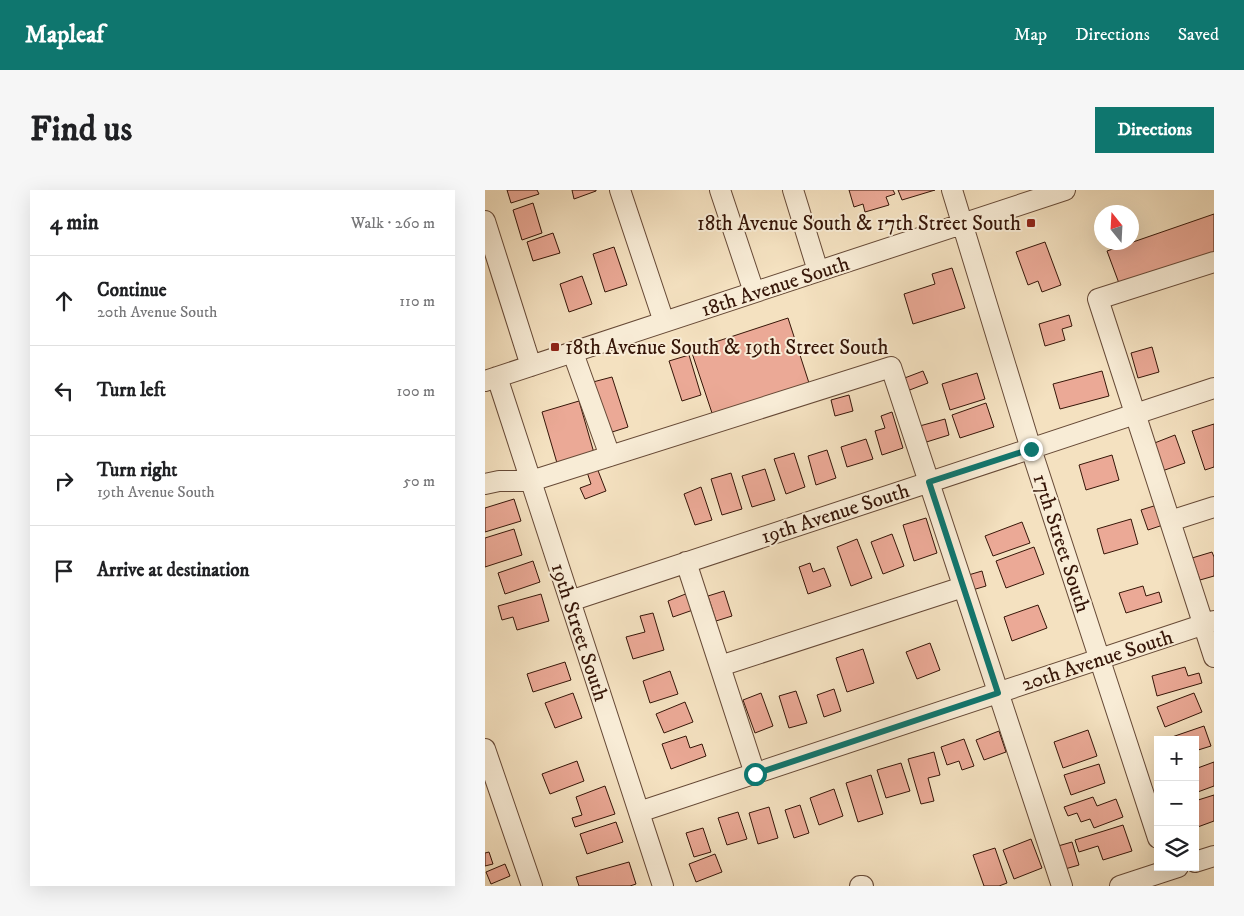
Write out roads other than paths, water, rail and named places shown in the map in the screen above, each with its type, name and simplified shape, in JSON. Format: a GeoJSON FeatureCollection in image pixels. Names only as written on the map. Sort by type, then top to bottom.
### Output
{"type":"FeatureCollection","features":[{"type":"Feature","properties":{"kind":"street"},"geometry":{"type":"LineString","coordinates":[[620,190],[663,322]]}},
{"type":"Feature","properties":{"kind":"street"},"geometry":{"type":"LineString","coordinates":[[720,190],[754,292]]}},
{"type":"Feature","properties":{"kind":"street"},"geometry":{"type":"LineString","coordinates":[[793,190],[818,272]]}},
{"type":"Feature","properties":{"kind":"street","name":"17th Street South"},"geometry":{"type":"LineString","coordinates":[[951,190],[1031,449],[1154,826]]}},
{"type":"Feature","properties":{"kind":"street","name":"18th Avenue South"},"geometry":{"type":"LineString","coordinates":[[491,379],[1065,190]]}},
{"type":"Feature","properties":{"kind":"street"},"geometry":{"type":"LineString","coordinates":[[485,221],[531,366]]}},
{"type":"Feature","properties":{"kind":"street"},"geometry":{"type":"LineString","coordinates":[[1214,262],[1098,299],[1170,521],[1209,623],[1214,657]]}},
{"type":"Feature","properties":{"kind":"street"},"geometry":{"type":"LineString","coordinates":[[573,353],[610,456]]}},
{"type":"Feature","properties":{"kind":"street"},"geometry":{"type":"LineString","coordinates":[[485,484],[499,481],[531,481],[891,367],[1062,886]]}},
{"type":"Feature","properties":{"kind":"street","name":"19th Street South"},"geometry":{"type":"LineString","coordinates":[[491,379],[531,481],[663,886]]}},
{"type":"Feature","properties":{"kind":"street","name":"19th Avenue South"},"geometry":{"type":"LineString","coordinates":[[570,601],[1214,388]]}},
{"type":"Feature","properties":{"kind":"street"},"geometry":{"type":"LineString","coordinates":[[1170,521],[1214,507]]}},
{"type":"Feature","properties":{"kind":"street"},"geometry":{"type":"LineString","coordinates":[[686,562],[755,774]]}},
{"type":"Feature","properties":{"kind":"street"},"geometry":{"type":"LineString","coordinates":[[719,666],[963,587]]}},
{"type":"Feature","properties":{"kind":"street","name":"20th Avenue South"},"geometry":{"type":"LineString","coordinates":[[639,812],[1209,623]]}},
{"type":"Feature","properties":{"kind":"street"},"geometry":{"type":"LineString","coordinates":[[485,749],[532,886]]}},
{"type":"Feature","properties":{"kind":"street"},"geometry":{"type":"LineString","coordinates":[[1199,861],[1214,856]]}},
{"type":"Feature","properties":{"kind":"street"},"geometry":{"type":"LineString","coordinates":[[1120,886],[1172,873]]}},
{"type":"Feature","properties":{"kind":"place","name":"18th Avenue South & 17th Street South"},"geometry":{"type":"Point","coordinates":[1031,223]}},
{"type":"Feature","properties":{"kind":"place","name":"18th Avenue South & 19th Street South"},"geometry":{"type":"Point","coordinates":[555,347]}}]}
